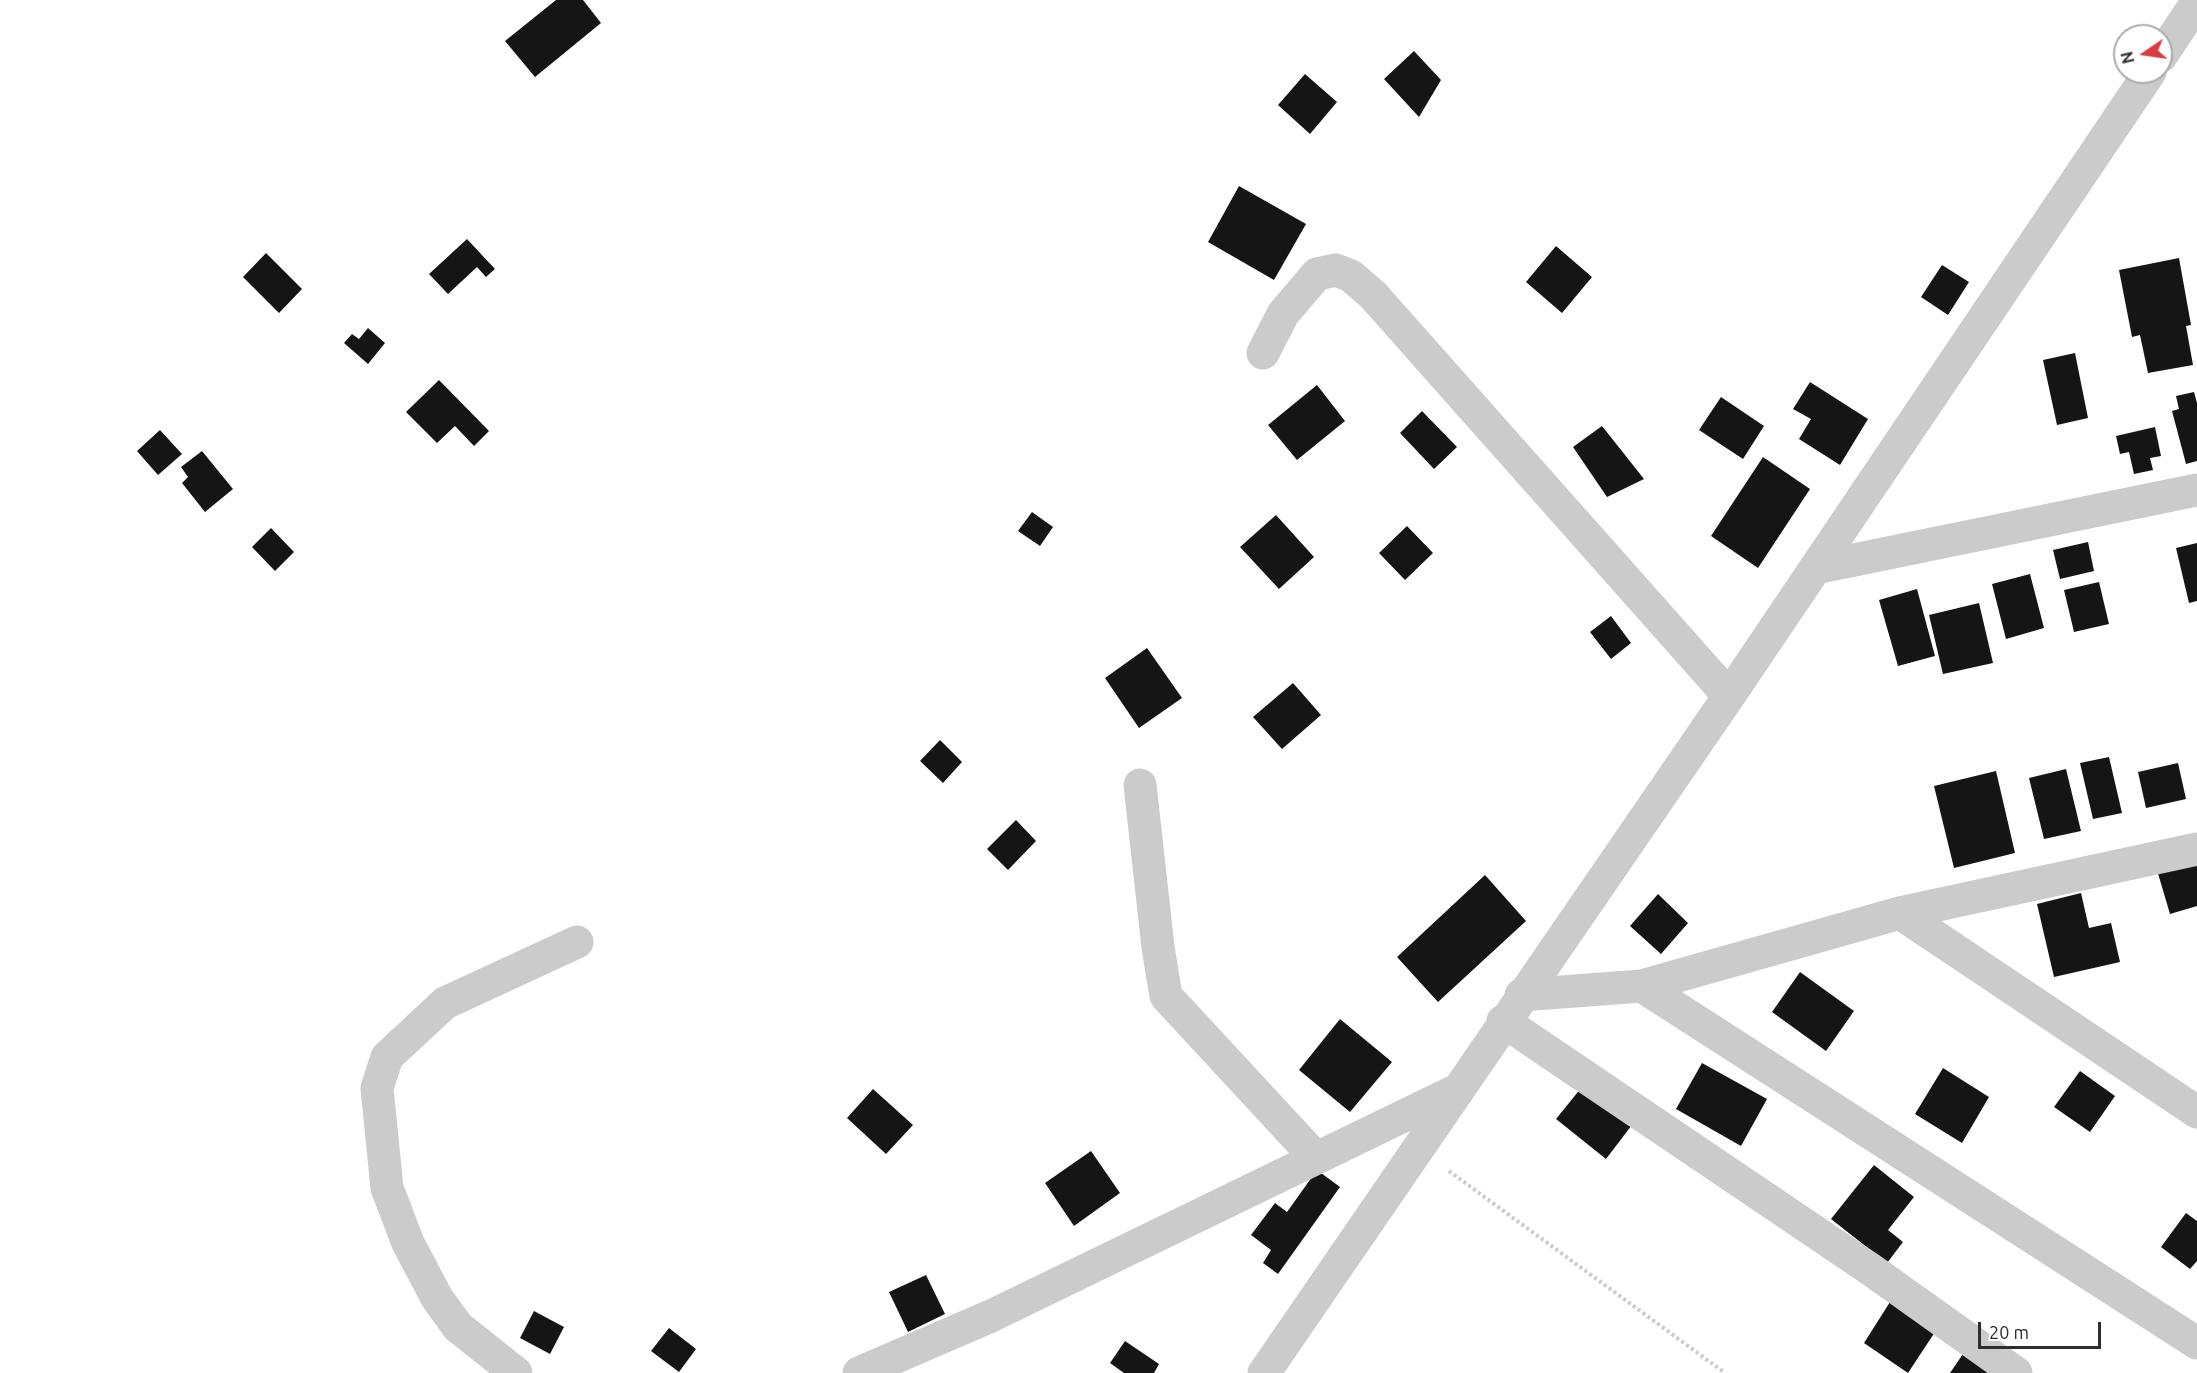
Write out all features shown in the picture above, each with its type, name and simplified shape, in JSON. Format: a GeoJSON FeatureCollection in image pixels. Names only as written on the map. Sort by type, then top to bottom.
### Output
{"type":"FeatureCollection","features":[{"type":"Feature","properties":{"kind":"street"},"geometry":{"type":"LineString","coordinates":[[2173,38],[2197,2]]}},
{"type":"Feature","properties":{"kind":"street"},"geometry":{"type":"LineString","coordinates":[[1264,1373],[1512,1008],[1729,696],[2142,84]]}},
{"type":"Feature","properties":{"kind":"street"},"geometry":{"type":"LineString","coordinates":[[1263,353],[1283,314],[1317,274],[1335,270],[1351,276],[1373,296],[1729,696]]}},
{"type":"Feature","properties":{"kind":"street"},"geometry":{"type":"LineString","coordinates":[[1815,568],[2197,490]]}},
{"type":"Feature","properties":{"kind":"street"},"geometry":{"type":"LineString","coordinates":[[1140,785],[1158,947],[1166,996],[1316,1158]]}},
{"type":"Feature","properties":{"kind":"street"},"geometry":{"type":"LineString","coordinates":[[1512,1008],[1642,986],[1900,913],[2197,849]]}},
{"type":"Feature","properties":{"kind":"street"},"geometry":{"type":"LineString","coordinates":[[1900,913],[2197,1112]]}},
{"type":"Feature","properties":{"kind":"street"},"geometry":{"type":"LineString","coordinates":[[516,1373],[458,1327],[437,1298],[408,1243],[387,1188],[377,1088],[387,1057],[445,1003],[577,942]]}},
{"type":"Feature","properties":{"kind":"street"},"geometry":{"type":"LineString","coordinates":[[1642,986],[2197,1343]]}},
{"type":"Feature","properties":{"kind":"street"},"geometry":{"type":"LineString","coordinates":[[1512,1008],[2016,1373]]}},
{"type":"Feature","properties":{"kind":"street"},"geometry":{"type":"LineString","coordinates":[[859,1373],[991,1316],[1456,1090]]}},
{"type":"Feature","properties":{"kind":"path"},"geometry":{"type":"LineString","coordinates":[[1417,1147],[1725,1373]]}},
{"type":"Feature","properties":{"kind":"building"},"geometry":{"type":"Polygon","coordinates":[[[556,0],[583,0],[601,23],[535,77],[505,41],[556,0]]]}},
{"type":"Feature","properties":{"kind":"building"},"geometry":{"type":"Polygon","coordinates":[[[1414,51],[1441,80],[1419,117],[1384,79],[1414,51]]]}},
{"type":"Feature","properties":{"kind":"building"},"geometry":{"type":"Polygon","coordinates":[[[1305,74],[1337,102],[1310,134],[1278,105],[1305,74]]]}},
{"type":"Feature","properties":{"kind":"building"},"geometry":{"type":"Polygon","coordinates":[[[1239,186],[1306,224],[1274,280],[1208,242],[1239,186]]]}},
{"type":"Feature","properties":{"kind":"building"},"geometry":{"type":"Polygon","coordinates":[[[467,239],[495,269],[486,277],[477,267],[448,294],[429,274],[467,239]]]}},
{"type":"Feature","properties":{"kind":"building"},"geometry":{"type":"Polygon","coordinates":[[[1556,246],[1592,277],[1562,313],[1526,282],[1556,246]]]}},
{"type":"Feature","properties":{"kind":"building"},"geometry":{"type":"Polygon","coordinates":[[[266,253],[302,289],[279,313],[243,277],[266,253]]]}},
{"type":"Feature","properties":{"kind":"building"},"geometry":{"type":"Polygon","coordinates":[[[2179,258],[2191,325],[2186,326],[2193,365],[2148,373],[2140,335],[2132,337],[2119,270],[2179,258]]]}},
{"type":"Feature","properties":{"kind":"building"},"geometry":{"type":"Polygon","coordinates":[[[1942,265],[1969,282],[1948,315],[1921,297],[1942,265]]]}},
{"type":"Feature","properties":{"kind":"building"},"geometry":{"type":"Polygon","coordinates":[[[368,328],[385,343],[368,364],[344,343],[352,334],[359,339],[368,328]]]}},
{"type":"Feature","properties":{"kind":"building"},"geometry":{"type":"Polygon","coordinates":[[[2075,353],[2088,418],[2057,425],[2043,360],[2075,353]]]}},
{"type":"Feature","properties":{"kind":"building"},"geometry":{"type":"Polygon","coordinates":[[[439,380],[489,431],[474,446],[455,426],[437,443],[406,412],[439,380]]]}},
{"type":"Feature","properties":{"kind":"building"},"geometry":{"type":"Polygon","coordinates":[[[1810,382],[1868,419],[1840,465],[1799,439],[1811,419],[1793,409],[1810,382]]]}},
{"type":"Feature","properties":{"kind":"building"},"geometry":{"type":"Polygon","coordinates":[[[1317,385],[1345,421],[1297,460],[1268,425],[1317,385]]]}},
{"type":"Feature","properties":{"kind":"building"},"geometry":{"type":"Polygon","coordinates":[[[2194,392],[2197,403],[2197,461],[2186,464],[2172,411],[2179,409],[2176,396],[2194,392]]]}},
{"type":"Feature","properties":{"kind":"building"},"geometry":{"type":"Polygon","coordinates":[[[1721,397],[1764,426],[1743,459],[1699,430],[1721,397]]]}},
{"type":"Feature","properties":{"kind":"building"},"geometry":{"type":"Polygon","coordinates":[[[1422,411],[1457,447],[1434,469],[1400,433],[1422,411]]]}},
{"type":"Feature","properties":{"kind":"building"},"geometry":{"type":"Polygon","coordinates":[[[1602,426],[1644,479],[1607,497],[1573,447],[1602,426]]]}},
{"type":"Feature","properties":{"kind":"building"},"geometry":{"type":"Polygon","coordinates":[[[2155,427],[2161,456],[2150,458],[2153,470],[2134,474],[2129,452],[2120,454],[2116,436],[2155,427]]]}},
{"type":"Feature","properties":{"kind":"building"},"geometry":{"type":"Polygon","coordinates":[[[160,430],[182,454],[158,475],[137,451],[160,430]]]}},
{"type":"Feature","properties":{"kind":"building"},"geometry":{"type":"Polygon","coordinates":[[[202,451],[233,489],[205,512],[182,483],[188,477],[181,467],[202,451]]]}},
{"type":"Feature","properties":{"kind":"building"},"geometry":{"type":"Polygon","coordinates":[[[1763,457],[1810,489],[1758,568],[1711,536],[1763,457]]]}},
{"type":"Feature","properties":{"kind":"building"},"geometry":{"type":"Polygon","coordinates":[[[1032,512],[1053,527],[1040,546],[1018,531],[1032,512]]]}},
{"type":"Feature","properties":{"kind":"building"},"geometry":{"type":"Polygon","coordinates":[[[1276,515],[1314,557],[1279,589],[1240,547],[1276,515]]]}},
{"type":"Feature","properties":{"kind":"building"},"geometry":{"type":"Polygon","coordinates":[[[1407,526],[1433,553],[1405,580],[1379,553],[1407,526]]]}},
{"type":"Feature","properties":{"kind":"building"},"geometry":{"type":"Polygon","coordinates":[[[271,528],[294,552],[275,571],[252,547],[271,528]]]}},
{"type":"Feature","properties":{"kind":"building"},"geometry":{"type":"Polygon","coordinates":[[[2088,542],[2094,571],[2060,579],[2053,550],[2088,542]]]}},
{"type":"Feature","properties":{"kind":"building"},"geometry":{"type":"Polygon","coordinates":[[[2197,543],[2197,601],[2189,603],[2176,548],[2197,543]]]}},
{"type":"Feature","properties":{"kind":"building"},"geometry":{"type":"Polygon","coordinates":[[[2030,574],[2044,628],[2006,639],[1992,584],[2030,574]]]}},
{"type":"Feature","properties":{"kind":"building"},"geometry":{"type":"Polygon","coordinates":[[[2099,582],[2109,624],[2074,632],[2064,590],[2099,582]]]}},
{"type":"Feature","properties":{"kind":"building"},"geometry":{"type":"Polygon","coordinates":[[[1917,589],[1935,656],[1898,666],[1879,600],[1917,589]]]}},
{"type":"Feature","properties":{"kind":"building"},"geometry":{"type":"Polygon","coordinates":[[[1979,603],[1993,663],[1943,674],[1929,615],[1979,603]]]}},
{"type":"Feature","properties":{"kind":"building"},"geometry":{"type":"Polygon","coordinates":[[[1611,616],[1631,643],[1611,659],[1590,632],[1611,616]]]}},
{"type":"Feature","properties":{"kind":"building"},"geometry":{"type":"Polygon","coordinates":[[[1147,648],[1182,698],[1139,728],[1105,678],[1147,648]]]}},
{"type":"Feature","properties":{"kind":"building"},"geometry":{"type":"Polygon","coordinates":[[[1293,683],[1321,715],[1282,749],[1253,717],[1293,683]]]}},
{"type":"Feature","properties":{"kind":"building"},"geometry":{"type":"Polygon","coordinates":[[[940,740],[962,762],[943,783],[920,761],[940,740]]]}},
{"type":"Feature","properties":{"kind":"building"},"geometry":{"type":"Polygon","coordinates":[[[2109,757],[2122,813],[2093,819],[2080,763],[2109,757]]]}},
{"type":"Feature","properties":{"kind":"building"},"geometry":{"type":"Polygon","coordinates":[[[2178,763],[2186,799],[2146,808],[2138,772],[2178,763]]]}},
{"type":"Feature","properties":{"kind":"building"},"geometry":{"type":"Polygon","coordinates":[[[2066,769],[2081,831],[2044,839],[2029,778],[2066,769]]]}},
{"type":"Feature","properties":{"kind":"building"},"geometry":{"type":"Polygon","coordinates":[[[1996,771],[2015,853],[1954,868],[1934,786],[1996,771]]]}},
{"type":"Feature","properties":{"kind":"building"},"geometry":{"type":"Polygon","coordinates":[[[1016,820],[1036,841],[1008,870],[987,849],[1016,820]]]}},
{"type":"Feature","properties":{"kind":"building"},"geometry":{"type":"Polygon","coordinates":[[[2197,858],[2197,906],[2170,914],[2157,870],[2197,858]]]}},
{"type":"Feature","properties":{"kind":"building"},"geometry":{"type":"Polygon","coordinates":[[[1485,875],[1526,921],[1438,1002],[1397,957],[1485,875]]]}},
{"type":"Feature","properties":{"kind":"building"},"geometry":{"type":"Polygon","coordinates":[[[2081,893],[2089,928],[2111,923],[2120,962],[2054,977],[2037,904],[2081,893]]]}},
{"type":"Feature","properties":{"kind":"building"},"geometry":{"type":"Polygon","coordinates":[[[1658,894],[1688,923],[1661,954],[1630,926],[1658,894]]]}},
{"type":"Feature","properties":{"kind":"building"},"geometry":{"type":"Polygon","coordinates":[[[1800,972],[1854,1011],[1826,1051],[1772,1012],[1800,972]]]}},
{"type":"Feature","properties":{"kind":"building"},"geometry":{"type":"Polygon","coordinates":[[[1340,1019],[1392,1062],[1350,1112],[1299,1070],[1340,1019]]]}},
{"type":"Feature","properties":{"kind":"building"},"geometry":{"type":"Polygon","coordinates":[[[1702,1063],[1767,1099],[1741,1146],[1676,1109],[1702,1063]]]}},
{"type":"Feature","properties":{"kind":"building"},"geometry":{"type":"Polygon","coordinates":[[[1943,1068],[1989,1097],[1962,1143],[1915,1114],[1943,1068]]]}},
{"type":"Feature","properties":{"kind":"building"},"geometry":{"type":"Polygon","coordinates":[[[2080,1071],[2115,1096],[2090,1132],[2054,1107],[2080,1071]]]}},
{"type":"Feature","properties":{"kind":"building"},"geometry":{"type":"Polygon","coordinates":[[[1586,1082],[1635,1121],[1606,1159],[1556,1119],[1586,1082]]]}},
{"type":"Feature","properties":{"kind":"building"},"geometry":{"type":"Polygon","coordinates":[[[873,1089],[913,1125],[886,1154],[847,1118],[873,1089]]]}},
{"type":"Feature","properties":{"kind":"building"},"geometry":{"type":"Polygon","coordinates":[[[1091,1151],[1120,1193],[1074,1226],[1045,1183],[1091,1151]]]}},
{"type":"Feature","properties":{"kind":"building"},"geometry":{"type":"Polygon","coordinates":[[[1874,1165],[1914,1197],[1888,1230],[1903,1242],[1887,1263],[1831,1219],[1874,1165]]]}},
{"type":"Feature","properties":{"kind":"building"},"geometry":{"type":"Polygon","coordinates":[[[1317,1170],[1340,1187],[1278,1274],[1263,1263],[1271,1250],[1251,1235],[1275,1203],[1287,1212],[1317,1170]]]}},
{"type":"Feature","properties":{"kind":"building"},"geometry":{"type":"Polygon","coordinates":[[[2186,1213],[2197,1221],[2197,1261],[2190,1269],[2161,1247],[2186,1213]]]}},
{"type":"Feature","properties":{"kind":"building"},"geometry":{"type":"Polygon","coordinates":[[[926,1275],[945,1314],[908,1332],[889,1292],[926,1275]]]}},
{"type":"Feature","properties":{"kind":"building"},"geometry":{"type":"Polygon","coordinates":[[[1890,1302],[1935,1332],[1908,1373],[1864,1343],[1890,1302]]]}},
{"type":"Feature","properties":{"kind":"building"},"geometry":{"type":"Polygon","coordinates":[[[534,1311],[564,1327],[550,1354],[520,1338],[534,1311]]]}},
{"type":"Feature","properties":{"kind":"building"},"geometry":{"type":"Polygon","coordinates":[[[669,1328],[696,1349],[679,1372],[651,1351],[669,1328]]]}},
{"type":"Feature","properties":{"kind":"building"},"geometry":{"type":"Polygon","coordinates":[[[1125,1341],[1159,1364],[1154,1373],[1124,1373],[1110,1363],[1125,1341]]]}},
{"type":"Feature","properties":{"kind":"building"},"geometry":{"type":"Polygon","coordinates":[[[1967,1348],[2004,1373],[1950,1373],[1967,1348]]]}}]}
